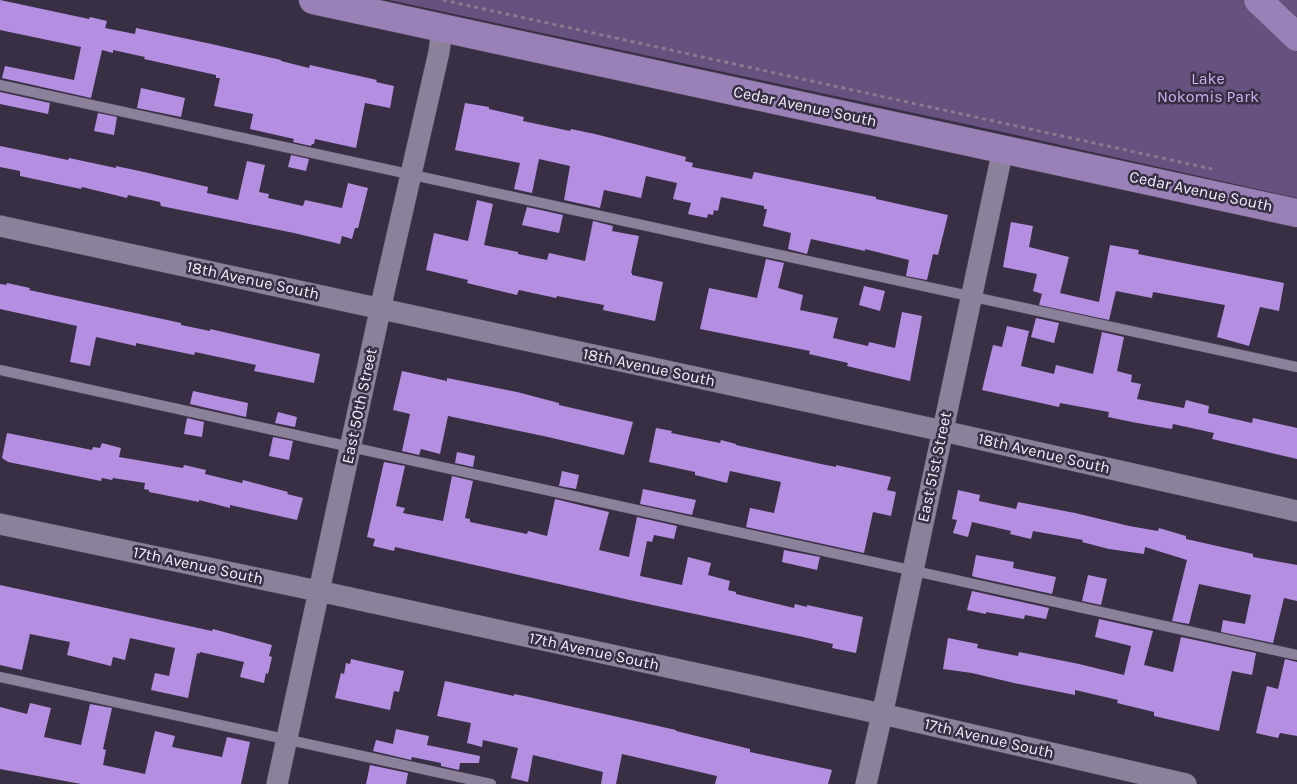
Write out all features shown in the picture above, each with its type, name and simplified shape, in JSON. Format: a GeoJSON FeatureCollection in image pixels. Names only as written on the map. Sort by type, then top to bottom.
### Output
{"type":"FeatureCollection","features":[{"type":"Feature","properties":{"kind":"main road","name":"Cedar Avenue South"},"geometry":{"type":"LineString","coordinates":[[313,0],[1297,213]]}},
{"type":"Feature","properties":{"kind":"main road"},"geometry":{"type":"LineString","coordinates":[[1258,0],[1297,36]]}},
{"type":"Feature","properties":{"kind":"street","name":"East 50th Street"},"geometry":{"type":"LineString","coordinates":[[277,784],[442,28]]}},
{"type":"Feature","properties":{"kind":"street","name":"East 51st Street"},"geometry":{"type":"LineString","coordinates":[[866,784],[1003,150]]}},
{"type":"Feature","properties":{"kind":"street","name":"18th Avenue South"},"geometry":{"type":"LineString","coordinates":[[0,226],[943,431],[1297,511]]}},
{"type":"Feature","properties":{"kind":"street","name":"17th Avenue South"},"geometry":{"type":"LineString","coordinates":[[0,524],[882,714],[1186,784]]}},
{"type":"Feature","properties":{"kind":"lane"},"geometry":{"type":"LineString","coordinates":[[0,84],[972,298],[1297,367]]}},
{"type":"Feature","properties":{"kind":"lane"},"geometry":{"type":"LineString","coordinates":[[0,370],[1297,655]]}},
{"type":"Feature","properties":{"kind":"lane"},"geometry":{"type":"LineString","coordinates":[[0,677],[491,784]]}},
{"type":"Feature","properties":{"kind":"path"},"geometry":{"type":"LineString","coordinates":[[443,0],[1219,170]]}},
{"type":"Feature","properties":{"kind":"green space","name":"Lake Nokomis Park"},"geometry":{"type":"Polygon","coordinates":[[[389,0],[1297,0],[1297,198],[1007,133],[389,0]]]}},
{"type":"Feature","properties":{"kind":"building"},"geometry":{"type":"Polygon","coordinates":[[[0,0],[89,19],[90,17],[107,21],[105,28],[135,34],[136,28],[309,68],[310,65],[377,80],[376,82],[394,86],[390,108],[365,103],[356,148],[315,139],[314,144],[311,146],[293,142],[294,139],[250,129],[253,114],[214,106],[220,78],[216,78],[216,75],[144,59],[145,57],[113,50],[113,53],[102,50],[91,98],[2,78],[5,66],[74,80],[81,47],[0,30],[0,0]]]}},
{"type":"Feature","properties":{"kind":"building"},"geometry":{"type":"Polygon","coordinates":[[[141,88],[185,98],[181,117],[137,108],[141,88]]]}},
{"type":"Feature","properties":{"kind":"building"},"geometry":{"type":"Polygon","coordinates":[[[0,92],[50,103],[48,114],[0,104],[0,92]]]}},
{"type":"Feature","properties":{"kind":"building"},"geometry":{"type":"Polygon","coordinates":[[[465,103],[489,107],[489,109],[524,117],[523,121],[595,134],[686,157],[685,161],[693,163],[692,167],[752,179],[754,172],[876,197],[876,199],[948,215],[938,255],[933,254],[927,280],[906,276],[909,260],[865,249],[865,251],[811,239],[807,254],[788,249],[791,233],[763,226],[767,209],[764,209],[764,206],[721,197],[718,211],[714,210],[713,215],[708,214],[707,218],[688,214],[691,203],[673,199],[677,183],[646,176],[641,198],[604,190],[600,208],[564,200],[570,166],[539,159],[532,193],[514,189],[520,163],[455,150],[465,103]]]}},
{"type":"Feature","properties":{"kind":"building"},"geometry":{"type":"Polygon","coordinates":[[[98,113],[117,117],[114,135],[94,131],[98,113]]]}},
{"type":"Feature","properties":{"kind":"building"},"geometry":{"type":"Polygon","coordinates":[[[0,146],[68,160],[69,158],[144,172],[208,187],[207,193],[238,200],[247,161],[265,165],[259,192],[269,194],[268,198],[303,206],[305,200],[342,208],[348,183],[368,188],[358,228],[355,228],[352,239],[342,236],[340,244],[161,206],[160,202],[128,195],[127,198],[82,187],[81,189],[20,176],[20,171],[0,167],[0,146]]]}},
{"type":"Feature","properties":{"kind":"building"},"geometry":{"type":"Polygon","coordinates":[[[291,155],[309,159],[306,171],[288,167],[291,155]]]}},
{"type":"Feature","properties":{"kind":"building"},"geometry":{"type":"Polygon","coordinates":[[[477,200],[493,204],[484,245],[518,252],[518,254],[547,260],[549,253],[585,261],[593,221],[613,226],[612,231],[639,236],[632,275],[663,282],[655,321],[603,310],[604,305],[557,296],[556,298],[519,290],[517,295],[467,283],[468,280],[426,270],[434,233],[468,241],[477,200]]]}},
{"type":"Feature","properties":{"kind":"building"},"geometry":{"type":"Polygon","coordinates":[[[527,207],[563,215],[559,233],[522,225],[527,207]]]}},
{"type":"Feature","properties":{"kind":"building"},"geometry":{"type":"Polygon","coordinates":[[[1011,222],[1033,226],[1029,247],[1069,257],[1060,293],[1099,302],[1110,245],[1139,250],[1138,254],[1284,283],[1279,311],[1260,307],[1249,346],[1217,337],[1225,305],[1153,292],[1152,298],[1116,291],[1109,320],[1039,305],[1042,294],[1033,291],[1037,274],[1003,267],[1011,222]]]}},
{"type":"Feature","properties":{"kind":"building"},"geometry":{"type":"Polygon","coordinates":[[[766,259],[784,263],[778,288],[803,295],[800,310],[838,318],[833,338],[868,346],[869,342],[895,348],[902,312],[922,316],[910,381],[847,366],[848,363],[809,354],[810,351],[700,329],[709,288],[757,298],[766,259]]]}},
{"type":"Feature","properties":{"kind":"building"},"geometry":{"type":"Polygon","coordinates":[[[7,283],[30,288],[29,290],[181,323],[181,325],[210,331],[210,329],[320,354],[314,383],[254,371],[256,365],[195,352],[194,355],[136,343],[136,346],[96,337],[90,366],[70,362],[77,326],[0,309],[0,284],[6,285],[7,283]]]}},
{"type":"Feature","properties":{"kind":"building"},"geometry":{"type":"Polygon","coordinates":[[[864,286],[885,291],[880,311],[859,305],[864,286]]]}},
{"type":"Feature","properties":{"kind":"building"},"geometry":{"type":"Polygon","coordinates":[[[1036,318],[1059,323],[1054,343],[1031,337],[1036,318]]]}},
{"type":"Feature","properties":{"kind":"building"},"geometry":{"type":"Polygon","coordinates":[[[1007,326],[1029,331],[1021,366],[1054,374],[1056,365],[1093,374],[1102,332],[1124,337],[1117,371],[1132,375],[1131,382],[1141,384],[1137,399],[1184,408],[1186,400],[1209,406],[1208,413],[1252,423],[1253,418],[1297,428],[1297,459],[1212,439],[1214,433],[1173,424],[1172,429],[1137,423],[1108,417],[1109,412],[1060,403],[1059,407],[982,390],[993,345],[1002,347],[1007,326]]]}},
{"type":"Feature","properties":{"kind":"building"},"geometry":{"type":"Polygon","coordinates":[[[402,371],[447,381],[447,378],[517,392],[559,403],[559,405],[633,422],[624,455],[448,416],[440,454],[421,449],[419,455],[402,451],[410,414],[393,410],[402,371]]]}},
{"type":"Feature","properties":{"kind":"building"},"geometry":{"type":"Polygon","coordinates":[[[193,391],[248,403],[246,417],[190,404],[193,391]]]}},
{"type":"Feature","properties":{"kind":"building"},"geometry":{"type":"Polygon","coordinates":[[[278,412],[297,417],[295,427],[275,423],[278,412]]]}},
{"type":"Feature","properties":{"kind":"building"},"geometry":{"type":"Polygon","coordinates":[[[187,418],[204,422],[202,437],[184,434],[187,418]]]}},
{"type":"Feature","properties":{"kind":"building"},"geometry":{"type":"Polygon","coordinates":[[[656,428],[672,431],[671,433],[720,443],[721,440],[821,464],[836,467],[836,465],[891,477],[887,490],[896,492],[891,516],[873,512],[864,553],[746,527],[750,508],[774,513],[781,482],[730,471],[727,483],[695,475],[695,472],[649,462],[656,428]]]}},
{"type":"Feature","properties":{"kind":"building"},"geometry":{"type":"Polygon","coordinates":[[[7,433],[92,450],[93,447],[100,448],[102,443],[121,448],[119,457],[183,468],[184,465],[206,470],[205,474],[242,483],[243,480],[303,498],[297,520],[230,505],[230,508],[199,500],[199,502],[149,492],[149,490],[144,489],[145,483],[113,478],[112,480],[102,478],[101,481],[8,462],[2,458],[7,433]]]}},
{"type":"Feature","properties":{"kind":"building"},"geometry":{"type":"Polygon","coordinates":[[[273,437],[293,441],[289,460],[269,456],[273,437]]]}},
{"type":"Feature","properties":{"kind":"building"},"geometry":{"type":"Polygon","coordinates":[[[457,452],[475,456],[473,467],[455,463],[457,452]]]}},
{"type":"Feature","properties":{"kind":"building"},"geometry":{"type":"Polygon","coordinates":[[[384,462],[405,466],[396,506],[405,508],[403,513],[443,521],[452,476],[473,481],[465,518],[470,519],[470,522],[527,534],[528,531],[547,536],[555,499],[609,512],[599,550],[629,557],[637,517],[677,526],[674,539],[654,535],[652,542],[647,541],[640,576],[682,585],[688,557],[711,563],[708,575],[730,581],[728,590],[736,592],[736,594],[794,608],[795,604],[807,607],[807,605],[863,617],[856,653],[832,648],[833,644],[803,637],[395,547],[394,551],[373,546],[375,539],[367,537],[384,462]]]}},
{"type":"Feature","properties":{"kind":"building"},"geometry":{"type":"Polygon","coordinates":[[[562,471],[579,475],[576,489],[559,486],[562,471]]]}},
{"type":"Feature","properties":{"kind":"building"},"geometry":{"type":"Polygon","coordinates":[[[643,489],[696,500],[692,515],[640,504],[643,489]]]}},
{"type":"Feature","properties":{"kind":"building"},"geometry":{"type":"Polygon","coordinates":[[[958,490],[980,495],[979,501],[1016,509],[1018,502],[1129,526],[1158,531],[1159,528],[1186,536],[1186,539],[1253,554],[1253,557],[1297,565],[1297,601],[1284,598],[1273,643],[1221,632],[1223,620],[1245,624],[1251,595],[1199,584],[1189,624],[1172,621],[1187,560],[1145,547],[1144,554],[1109,549],[1082,542],[1083,540],[1033,531],[1031,539],[1010,534],[1011,531],[972,522],[968,537],[953,533],[957,520],[952,519],[958,490]]]}},
{"type":"Feature","properties":{"kind":"building"},"geometry":{"type":"Polygon","coordinates":[[[784,550],[820,557],[817,570],[782,562],[784,550]]]}},
{"type":"Feature","properties":{"kind":"building"},"geometry":{"type":"Polygon","coordinates":[[[976,555],[1014,562],[1013,568],[1056,577],[1052,594],[972,576],[976,555]]]}},
{"type":"Feature","properties":{"kind":"building"},"geometry":{"type":"Polygon","coordinates":[[[1088,575],[1107,579],[1101,605],[1082,601],[1088,575]]]}},
{"type":"Feature","properties":{"kind":"building"},"geometry":{"type":"Polygon","coordinates":[[[0,585],[212,631],[213,629],[272,645],[269,656],[272,657],[268,674],[266,673],[264,683],[240,677],[244,662],[200,652],[199,654],[197,653],[188,698],[151,690],[155,673],[169,676],[175,648],[130,638],[125,660],[113,657],[111,666],[67,655],[70,642],[30,634],[22,670],[0,665],[0,585]]]}},
{"type":"Feature","properties":{"kind":"building"},"geometry":{"type":"Polygon","coordinates":[[[972,591],[1049,608],[1046,619],[1025,615],[1024,619],[967,610],[972,591]]]}},
{"type":"Feature","properties":{"kind":"building"},"geometry":{"type":"Polygon","coordinates":[[[1099,619],[1153,631],[1144,665],[1173,672],[1181,637],[1256,653],[1252,675],[1232,671],[1219,731],[1154,716],[1154,712],[1117,703],[1118,700],[1075,690],[1075,695],[972,673],[943,669],[948,638],[978,644],[977,648],[1018,656],[1019,652],[1124,675],[1131,646],[1095,637],[1099,619]]]}},
{"type":"Feature","properties":{"kind":"building"},"geometry":{"type":"Polygon","coordinates":[[[351,659],[404,671],[399,692],[394,691],[390,710],[335,698],[341,673],[344,674],[346,663],[350,664],[351,659]]]}},
{"type":"Feature","properties":{"kind":"building"},"geometry":{"type":"Polygon","coordinates":[[[1285,659],[1297,662],[1297,736],[1280,733],[1278,738],[1256,733],[1267,686],[1278,689],[1285,659]]]}},
{"type":"Feature","properties":{"kind":"building"},"geometry":{"type":"Polygon","coordinates":[[[445,681],[514,696],[514,694],[524,696],[676,730],[750,749],[750,752],[832,770],[828,784],[715,784],[717,776],[622,754],[616,784],[601,784],[603,772],[533,755],[528,782],[511,778],[518,748],[483,740],[482,747],[467,743],[471,723],[437,716],[445,681]]]}},
{"type":"Feature","properties":{"kind":"building"},"geometry":{"type":"Polygon","coordinates":[[[30,703],[51,708],[44,737],[81,745],[90,704],[112,708],[103,749],[106,750],[103,765],[145,774],[155,731],[175,736],[172,747],[222,757],[227,737],[250,742],[241,784],[81,784],[0,769],[0,707],[27,714],[30,703]]]}},
{"type":"Feature","properties":{"kind":"building"},"geometry":{"type":"Polygon","coordinates":[[[396,729],[429,736],[427,745],[480,756],[479,763],[460,763],[459,770],[441,766],[441,763],[412,757],[411,760],[373,751],[376,740],[393,744],[396,729]]]}},
{"type":"Feature","properties":{"kind":"building"},"geometry":{"type":"Polygon","coordinates":[[[370,765],[408,773],[406,784],[366,784],[370,765]]]}}]}
